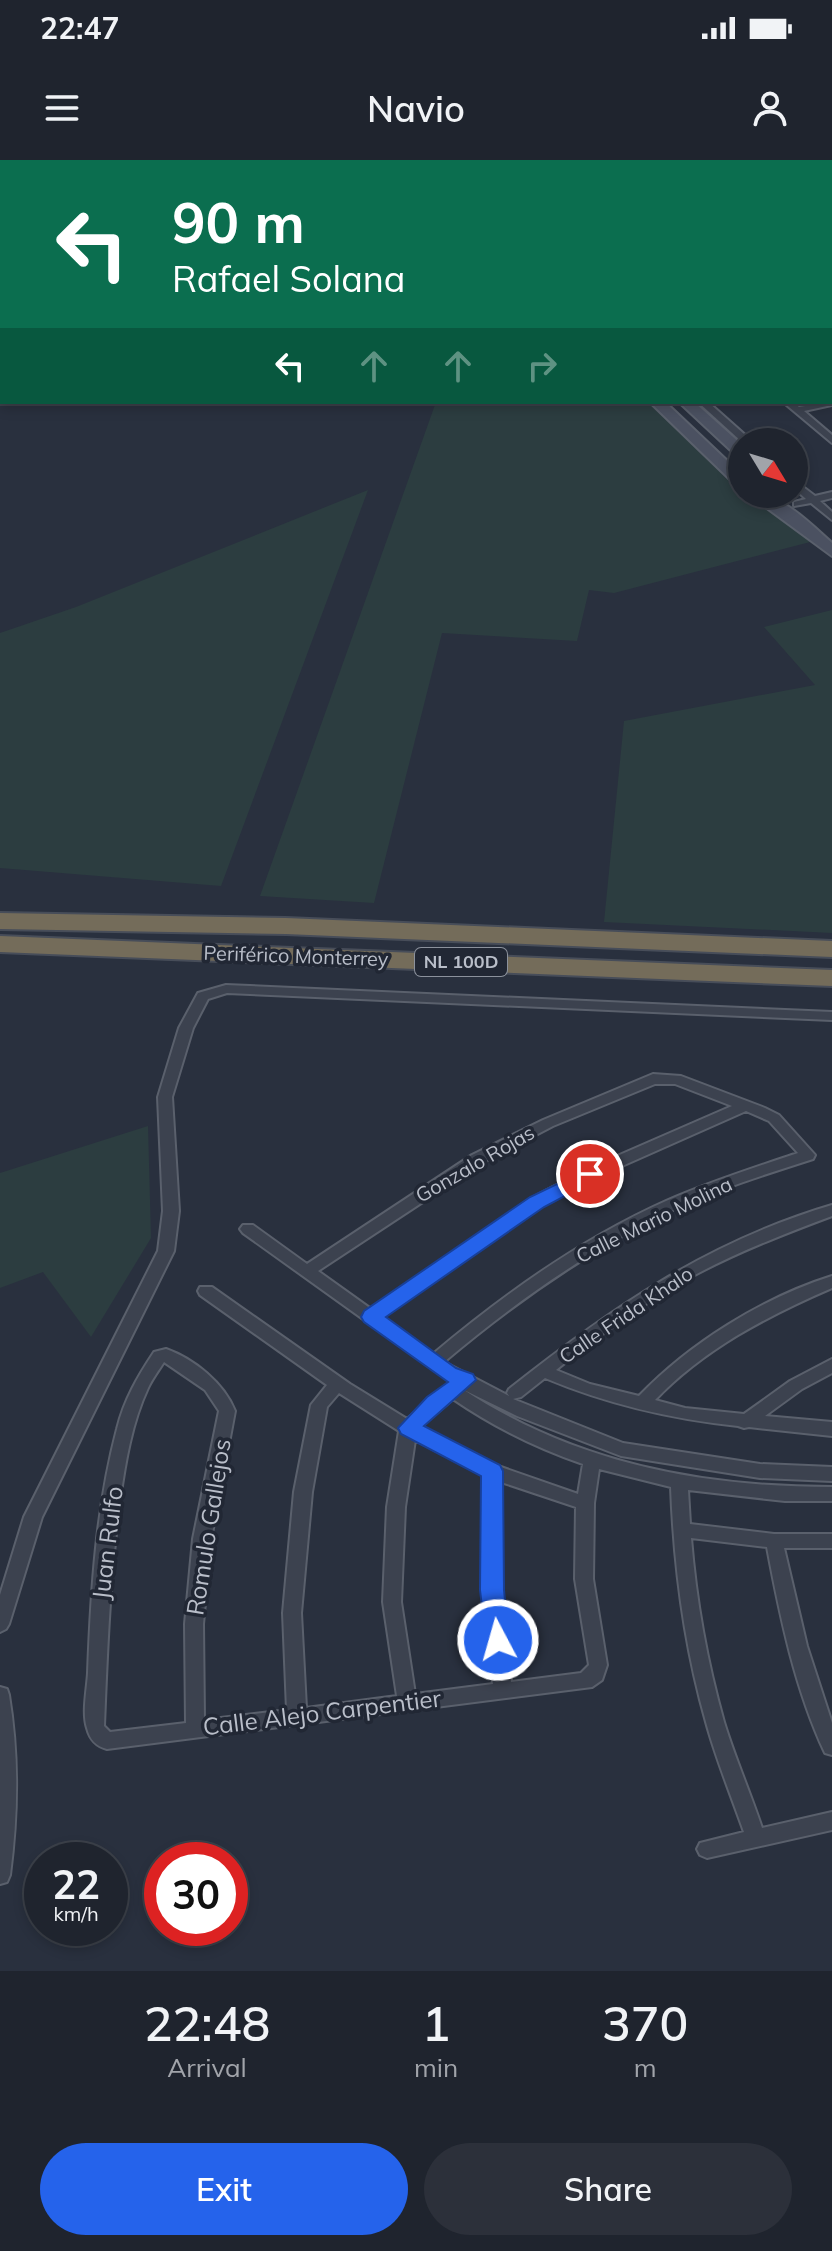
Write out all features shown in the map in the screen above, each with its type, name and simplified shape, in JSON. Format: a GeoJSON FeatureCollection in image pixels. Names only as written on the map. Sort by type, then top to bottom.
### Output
{"type":"FeatureCollection","features":[{"type":"Feature","properties":{"kind":"highway","name":"Periférico Monterrey"},"geometry":{"type":"LineString","coordinates":[[0,921],[286,926],[832,949]]}},
{"type":"Feature","properties":{"kind":"highway","name":"Periférico Monterrey"},"geometry":{"type":"LineString","coordinates":[[0,944],[832,978]]}},
{"type":"Feature","properties":{"kind":"street"},"geometry":{"type":"LineString","coordinates":[[659,404],[728,470]]}},
{"type":"Feature","properties":{"kind":"street"},"geometry":{"type":"LineString","coordinates":[[669,413],[682,404]]}},
{"type":"Feature","properties":{"kind":"street"},"geometry":{"type":"LineString","coordinates":[[687,404],[728,440]]}},
{"type":"Feature","properties":{"kind":"street"},"geometry":{"type":"LineString","coordinates":[[705,404],[732,428]]}},
{"type":"Feature","properties":{"kind":"street"},"geometry":{"type":"LineString","coordinates":[[790,404],[832,440]]}},
{"type":"Feature","properties":{"kind":"street"},"geometry":{"type":"LineString","coordinates":[[798,410],[824,404]]}},
{"type":"Feature","properties":{"kind":"street"},"geometry":{"type":"LineString","coordinates":[[703,446],[728,459]]}},
{"type":"Feature","properties":{"kind":"street"},"geometry":{"type":"LineString","coordinates":[[832,498],[813,508],[832,536]]}},
{"type":"Feature","properties":{"kind":"street"},"geometry":{"type":"LineString","coordinates":[[779,508],[832,551]]}},
{"type":"Feature","properties":{"kind":"street"},"geometry":{"type":"LineString","coordinates":[[0,1624],[33,1517],[166,1251],[171,1211],[165,1097],[186,1028],[203,996],[226,989],[832,1016]]}},
{"type":"Feature","properties":{"kind":"street","name":"Gonzalo Rojas"},"geometry":{"type":"LineString","coordinates":[[307,1271],[477,1159],[548,1123],[653,1079],[676,1079],[774,1118],[808,1155]]}},
{"type":"Feature","properties":{"kind":"street"},"geometry":{"type":"LineString","coordinates":[[371,1317],[537,1202],[590,1174],[746,1105]]}},
{"type":"Feature","properties":{"kind":"street","name":"Calle Mario Molina"},"geometry":{"type":"LineString","coordinates":[[434,1362],[510,1299],[603,1240],[707,1189],[808,1155]]}},
{"type":"Feature","properties":{"kind":"street","name":"Calle Frida Khalo"},"geometry":{"type":"LineString","coordinates":[[515,1393],[612,1320],[683,1274],[758,1238],[832,1210]]}},
{"type":"Feature","properties":{"kind":"street"},"geometry":{"type":"LineString","coordinates":[[248,1229],[434,1362],[502,1422],[592,1459],[679,1481],[749,1490],[832,1494]]}},
{"type":"Feature","properties":{"kind":"street"},"geometry":{"type":"LineString","coordinates":[[642,1403],[683,1365],[724,1336],[768,1311],[832,1282]]}},
{"type":"Feature","properties":{"kind":"street"},"geometry":{"type":"LineString","coordinates":[[206,1291],[337,1384],[408,1428],[492,1471],[585,1503],[592,1459]]}},
{"type":"Feature","properties":{"kind":"street","name":"Romulo Gallejos"},"geometry":{"type":"LineString","coordinates":[[166,1355],[217,1392],[227,1411],[199,1567],[194,1624],[195,1729]]}},
{"type":"Feature","properties":{"kind":"street","name":"Juan Rulfo"},"geometry":{"type":"LineString","coordinates":[[107,1741],[99,1735],[95,1726],[99,1610],[115,1480],[138,1394],[155,1360],[166,1355]]}},
{"type":"Feature","properties":{"kind":"street"},"geometry":{"type":"LineString","coordinates":[[744,1422],[796,1385],[832,1365]]}},
{"type":"Feature","properties":{"kind":"street"},"geometry":{"type":"LineString","coordinates":[[543,1371],[587,1389],[685,1414],[832,1429]]}},
{"type":"Feature","properties":{"kind":"street"},"geometry":{"type":"LineString","coordinates":[[407,1703],[392,1602],[396,1507],[408,1428],[455,1381]]}},
{"type":"Feature","properties":{"kind":"street"},"geometry":{"type":"LineString","coordinates":[[455,1381],[621,1449],[760,1471],[832,1474]]}},
{"type":"Feature","properties":{"kind":"street"},"geometry":{"type":"LineString","coordinates":[[297,1716],[292,1613],[303,1492],[319,1405],[337,1384]]}},
{"type":"Feature","properties":{"kind":"street"},"geometry":{"type":"LineString","coordinates":[[492,1471],[492,1590],[503,1689]]}},
{"type":"Feature","properties":{"kind":"street"},"geometry":{"type":"LineString","coordinates":[[679,1481],[680,1530],[690,1614],[715,1723],[756,1838]]}},
{"type":"Feature","properties":{"kind":"street","name":"Calle Alejo Carpentier"},"geometry":{"type":"LineString","coordinates":[[107,1741],[585,1681],[595,1674],[598,1665],[584,1579],[585,1503]]}},
{"type":"Feature","properties":{"kind":"street"},"geometry":{"type":"LineString","coordinates":[[680,1530],[774,1541],[832,1541]]}},
{"type":"Feature","properties":{"kind":"street"},"geometry":{"type":"LineString","coordinates":[[774,1541],[794,1636],[811,1696],[832,1747]]}},
{"type":"Feature","properties":{"kind":"street"},"geometry":{"type":"LineString","coordinates":[[0,1695],[10,1769],[0,1875]]}},
{"type":"Feature","properties":{"kind":"street"},"geometry":{"type":"LineString","coordinates":[[707,1849],[832,1821]]}},
{"type":"Feature","properties":{"kind":"shaded area"},"geometry":{"type":"Polygon","coordinates":[[[435,404],[651,404],[728,480],[728,508],[763,508],[814,541],[614,593],[589,590],[577,641],[442,633],[374,903],[260,896],[435,404]]]}},
{"type":"Feature","properties":{"kind":"shaded area"},"geometry":{"type":"Polygon","coordinates":[[[368,490],[221,886],[0,868],[0,633],[76,607],[368,490]]]}},
{"type":"Feature","properties":{"kind":"shaded area"},"geometry":{"type":"Polygon","coordinates":[[[832,610],[832,933],[604,922],[624,721],[815,685],[764,627],[832,610]]]}},
{"type":"Feature","properties":{"kind":"shaded area"},"geometry":{"type":"Polygon","coordinates":[[[148,1126],[151,1238],[91,1337],[43,1272],[0,1288],[0,1173],[148,1126]]]}},
{"type":"Feature","properties":{"kind":"route"},"geometry":{"type":"LineString","coordinates":[[498,1640],[492,1590],[492,1471],[408,1428],[466,1380],[449,1374],[371,1317],[459,1253],[537,1202],[590,1174]]}}]}
